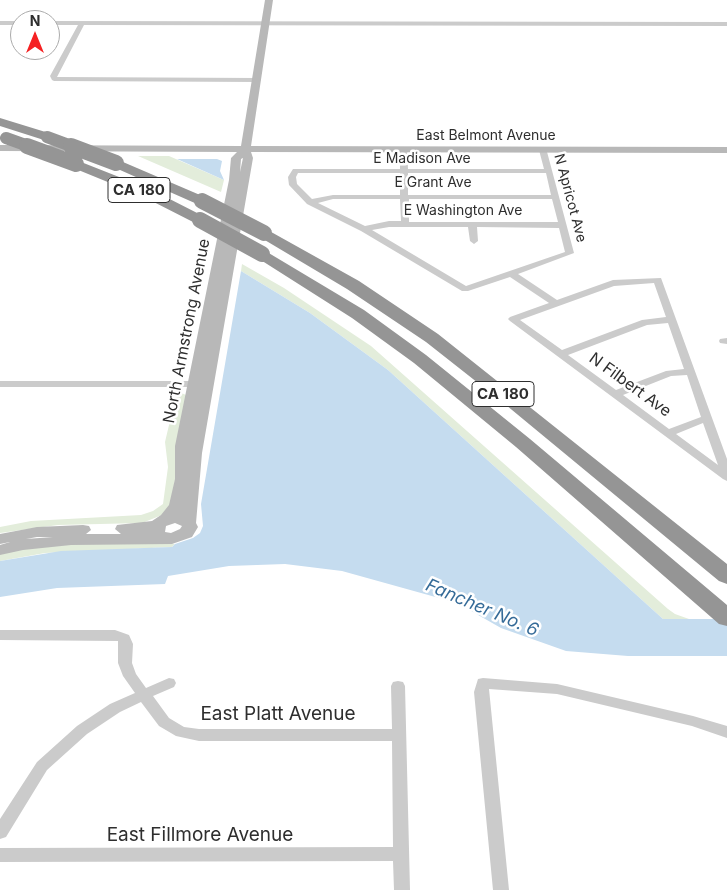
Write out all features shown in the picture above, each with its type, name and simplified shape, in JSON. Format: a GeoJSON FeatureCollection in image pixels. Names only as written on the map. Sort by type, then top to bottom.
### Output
{"type":"FeatureCollection","features":[{"type":"Feature","properties":{"kind":"highway","name":"CA 180"},"geometry":{"type":"LineString","coordinates":[[0,122],[47,137],[116,163],[202,201],[264,233],[353,285],[432,338],[727,576]]}},
{"type":"Feature","properties":{"kind":"highway","name":"CA 180"},"geometry":{"type":"LineString","coordinates":[[2,141],[76,164],[147,193],[262,254],[358,314],[420,359],[516,437],[721,613]]}},
{"type":"Feature","properties":{"kind":"street","name":"North Armstrong Avenue"},"geometry":{"type":"LineString","coordinates":[[163,528],[180,498],[183,479],[183,446],[201,384],[248,158],[244,150],[258,80],[270,0]]}},
{"type":"Feature","properties":{"kind":"street"},"geometry":{"type":"LineString","coordinates":[[60,23],[727,24]]}},
{"type":"Feature","properties":{"kind":"street"},"geometry":{"type":"LineString","coordinates":[[82,23],[53,76],[54,79],[258,80]]}},
{"type":"Feature","properties":{"kind":"street","name":"East Belmont Avenue"},"geometry":{"type":"LineString","coordinates":[[2,141],[244,150],[727,150]]}},
{"type":"Feature","properties":{"kind":"street","name":"East Belmont Avenue"},"geometry":{"type":"LineString","coordinates":[[0,152],[228,152],[244,150]]}},
{"type":"Feature","properties":{"kind":"street"},"geometry":{"type":"LineString","coordinates":[[402,150],[405,224]]}},
{"type":"Feature","properties":{"kind":"street","name":"N Apricot Ave"},"geometry":{"type":"LineString","coordinates":[[511,273],[570,253],[543,150]]}},
{"type":"Feature","properties":{"kind":"street","name":"E Madison Ave"},"geometry":{"type":"LineString","coordinates":[[310,202],[292,186],[292,176],[296,171],[549,171]]}},
{"type":"Feature","properties":{"kind":"street","name":"E Grant Ave"},"geometry":{"type":"LineString","coordinates":[[310,202],[333,197],[555,197]]}},
{"type":"Feature","properties":{"kind":"street"},"geometry":{"type":"LineString","coordinates":[[310,202],[364,230],[465,289],[511,273],[555,303],[612,283],[658,280],[727,476]]}},
{"type":"Feature","properties":{"kind":"street","name":"E Washington Ave"},"geometry":{"type":"LineString","coordinates":[[364,230],[379,225],[405,224],[562,225]]}},
{"type":"Feature","properties":{"kind":"street"},"geometry":{"type":"LineString","coordinates":[[472,225],[474,241]]}},
{"type":"Feature","properties":{"kind":"street","name":"N Filbert Ave"},"geometry":{"type":"LineString","coordinates":[[555,303],[513,319],[727,476]]}},
{"type":"Feature","properties":{"kind":"street"},"geometry":{"type":"LineString","coordinates":[[561,354],[645,322],[672,320]]}},
{"type":"Feature","properties":{"kind":"street"},"geometry":{"type":"LineString","coordinates":[[615,394],[670,373],[690,372]]}},
{"type":"Feature","properties":{"kind":"street"},"geometry":{"type":"LineString","coordinates":[[0,384],[201,384]]}},
{"type":"Feature","properties":{"kind":"street","name":"North Armstrong Avenue"},"geometry":{"type":"LineString","coordinates":[[163,528],[182,519],[188,523],[201,384]]}},
{"type":"Feature","properties":{"kind":"street"},"geometry":{"type":"LineString","coordinates":[[668,434],[707,418]]}},
{"type":"Feature","properties":{"kind":"street"},"geometry":{"type":"LineString","coordinates":[[0,539],[55,531],[163,528]]}},
{"type":"Feature","properties":{"kind":"street"},"geometry":{"type":"LineString","coordinates":[[0,550],[23,545],[163,528]]}},
{"type":"Feature","properties":{"kind":"street","name":"East Platt Avenue"},"geometry":{"type":"LineString","coordinates":[[0,634],[115,635],[124,638],[126,644],[125,663],[130,676],[164,722],[181,732],[199,735],[399,735]]}},
{"type":"Feature","properties":{"kind":"street"},"geometry":{"type":"LineString","coordinates":[[0,832],[7,809],[42,766],[82,730],[115,708],[168,683]]}},
{"type":"Feature","properties":{"kind":"street"},"geometry":{"type":"LineString","coordinates":[[501,890],[481,692],[483,683],[557,689],[693,721],[727,732]]}},
{"type":"Feature","properties":{"kind":"street"},"geometry":{"type":"LineString","coordinates":[[398,686],[402,890]]}},
{"type":"Feature","properties":{"kind":"street","name":"East Fillmore Avenue"},"geometry":{"type":"LineString","coordinates":[[0,855],[401,854]]}},
{"type":"Feature","properties":{"kind":"green space"},"geometry":{"type":"Polygon","coordinates":[[[138,156],[169,156],[224,180],[221,192],[138,156]]]}},
{"type":"Feature","properties":{"kind":"green space"},"geometry":{"type":"Polygon","coordinates":[[[242,264],[284,288],[371,346],[668,609],[675,614],[689,619],[663,619],[388,370],[310,313],[241,271],[242,264]]]}},
{"type":"Feature","properties":{"kind":"green space"},"geometry":{"type":"Polygon","coordinates":[[[177,391],[186,395],[172,503],[162,515],[142,523],[58,525],[0,533],[0,527],[31,521],[141,515],[153,511],[163,504],[168,467],[165,442],[177,391]]]}},
{"type":"Feature","properties":{"kind":"green space"},"geometry":{"type":"Polygon","coordinates":[[[70,544],[175,544],[172,547],[45,553],[0,561],[0,554],[24,549],[70,544]]]}},
{"type":"Feature","properties":{"kind":"water"},"geometry":{"type":"Polygon","coordinates":[[[177,159],[217,159],[222,161],[220,171],[224,180],[177,159]]]}},
{"type":"Feature","properties":{"kind":"water","name":"Fancher No. 6"},"geometry":{"type":"Polygon","coordinates":[[[241,271],[310,313],[388,370],[663,619],[727,619],[727,656],[628,656],[566,651],[501,628],[457,603],[342,571],[285,564],[229,566],[168,576],[165,584],[57,588],[0,597],[0,561],[61,551],[172,547],[200,533],[203,526],[201,504],[241,271]]]}}]}
